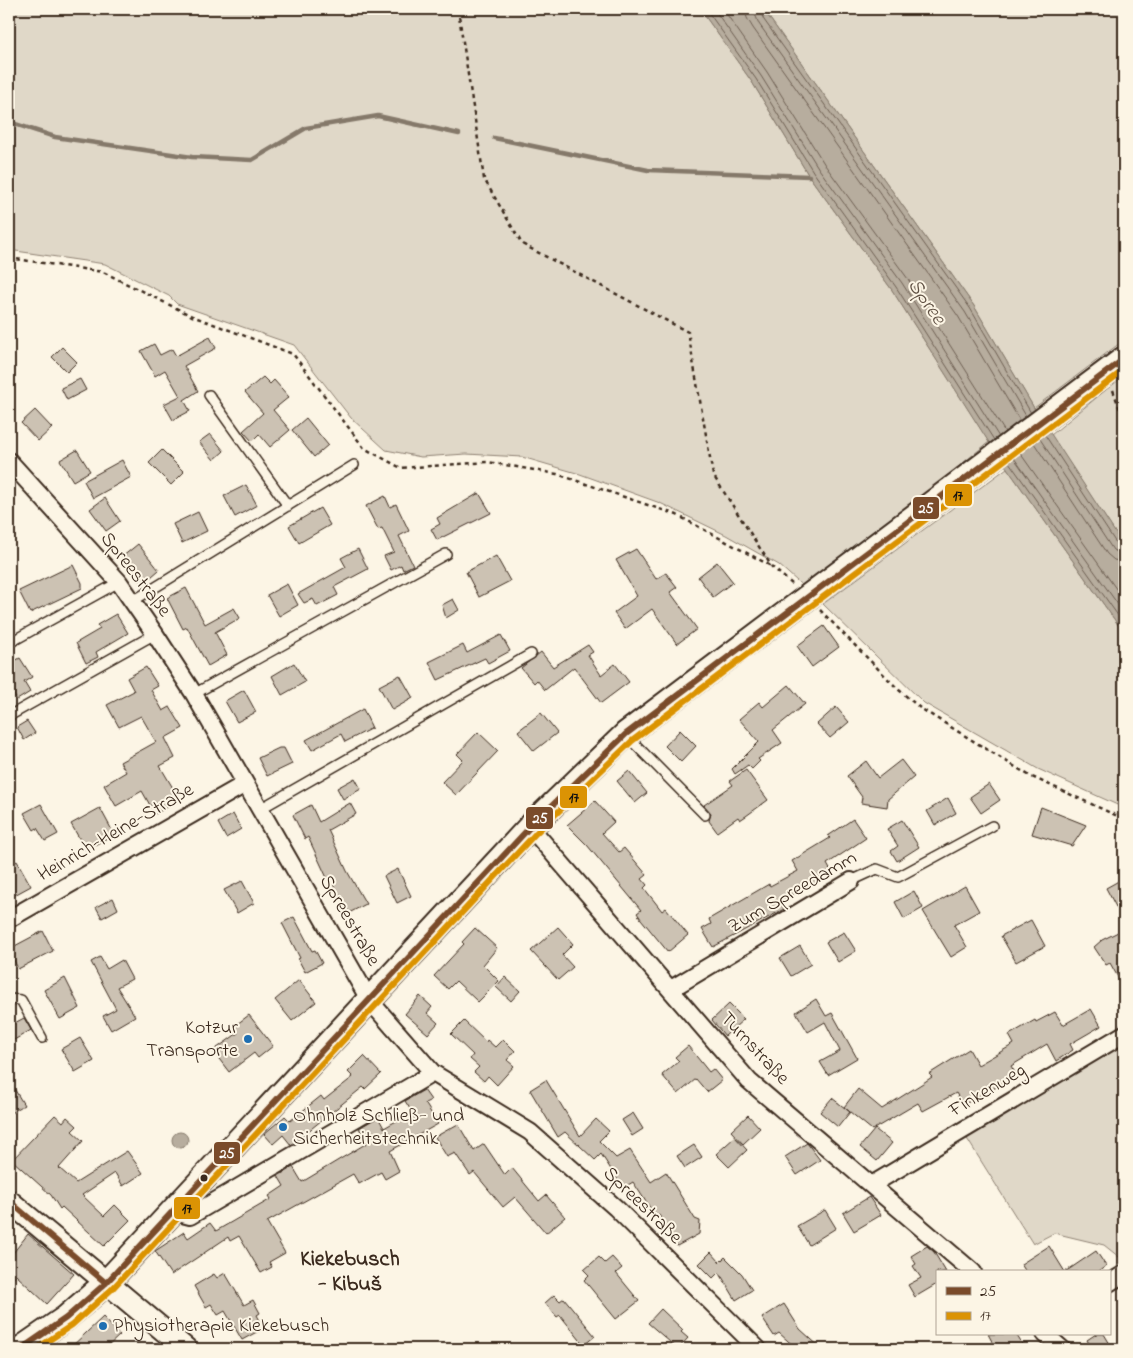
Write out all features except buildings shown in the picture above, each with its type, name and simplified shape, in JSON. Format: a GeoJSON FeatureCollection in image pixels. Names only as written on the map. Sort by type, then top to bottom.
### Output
{"type":"FeatureCollection","features":[{"type":"Feature","properties":{"kind":"main road"},"geometry":{"type":"LineString","coordinates":[[20,1349],[66,1318],[106,1283],[530,827],[626,734],[1116,365]]}},
{"type":"Feature","properties":{"kind":"street","name":"Spreestraße"},"geometry":{"type":"LineString","coordinates":[[9,461],[120,582],[133,601],[194,694],[370,1001],[433,1073],[530,1132],[616,1208],[758,1349]]}},
{"type":"Feature","properties":{"kind":"street","name":"Heinrich-Heine-Straße"},"geometry":{"type":"LineString","coordinates":[[9,919],[245,784]]}},
{"type":"Feature","properties":{"kind":"street","name":"Turnstraße"},"geometry":{"type":"LineString","coordinates":[[530,827],[749,1081],[873,1184],[972,1270]]}},
{"type":"Feature","properties":{"kind":"street","name":"Zum Spreedamm"},"geometry":{"type":"LineString","coordinates":[[671,989],[851,881]]}},
{"type":"Feature","properties":{"kind":"street","name":"Finkenweg"},"geometry":{"type":"LineString","coordinates":[[873,1184],[1124,1034]]}},
{"type":"Feature","properties":{"kind":"street"},"geometry":{"type":"LineString","coordinates":[[171,1211],[190,1216],[433,1073]]}},
{"type":"Feature","properties":{"kind":"street"},"geometry":{"type":"LineString","coordinates":[[14,1206],[186,1349]]}},
{"type":"Feature","properties":{"kind":"street"},"geometry":{"type":"LineString","coordinates":[[1110,1282],[1124,1274]]}},
{"type":"Feature","properties":{"kind":"street"},"geometry":{"type":"LineString","coordinates":[[1047,1336],[1062,1349]]}},
{"type":"Feature","properties":{"kind":"lane"},"geometry":{"type":"LineString","coordinates":[[210,395],[288,506]]}},
{"type":"Feature","properties":{"kind":"lane"},"geometry":{"type":"LineString","coordinates":[[133,601],[354,465]]}},
{"type":"Feature","properties":{"kind":"lane"},"geometry":{"type":"LineString","coordinates":[[194,694],[446,554]]}},
{"type":"Feature","properties":{"kind":"lane"},"geometry":{"type":"LineString","coordinates":[[9,643],[120,582]]}},
{"type":"Feature","properties":{"kind":"lane"},"geometry":{"type":"LineString","coordinates":[[9,716],[155,634]]}},
{"type":"Feature","properties":{"kind":"lane"},"geometry":{"type":"LineString","coordinates":[[260,809],[531,654]]}},
{"type":"Feature","properties":{"kind":"lane"},"geometry":{"type":"LineString","coordinates":[[626,734],[704,815]]}},
{"type":"Feature","properties":{"kind":"lane","name":"Zum Spreedamm"},"geometry":{"type":"LineString","coordinates":[[851,881],[877,869],[898,877],[992,826]]}},
{"type":"Feature","properties":{"kind":"lane"},"geometry":{"type":"LineString","coordinates":[[9,999],[21,1000],[42,1038]]}},
{"type":"Feature","properties":{"kind":"path"},"geometry":{"type":"LineString","coordinates":[[458,9],[484,179],[522,244],[688,332],[713,475],[772,567]]}},
{"type":"Feature","properties":{"kind":"path"},"geometry":{"type":"LineString","coordinates":[[9,258],[103,272],[192,316],[293,354],[364,448],[400,468],[488,462],[557,474],[678,515],[772,567],[808,598],[899,690],[920,708],[1030,776],[1124,820]]}},
{"type":"Feature","properties":{"kind":"path"},"geometry":{"type":"LineString","coordinates":[[1116,365],[1124,420]]}},
{"type":"Feature","properties":{"kind":"shaded area"},"geometry":{"type":"Polygon","coordinates":[[[9,9],[700,9],[752,82],[809,176],[892,290],[989,442],[806,589],[779,565],[726,535],[660,503],[580,474],[522,457],[466,454],[421,457],[386,450],[351,418],[294,345],[177,304],[169,296],[105,264],[9,250],[9,9]]]}},
{"type":"Feature","properties":{"kind":"shaded area"},"geometry":{"type":"Polygon","coordinates":[[[763,9],[1124,9],[1124,340],[1034,408],[974,306],[763,9]]]}},
{"type":"Feature","properties":{"kind":"shaded area"},"geometry":{"type":"Polygon","coordinates":[[[1124,375],[1124,546],[1051,435],[1124,375]]]}},
{"type":"Feature","properties":{"kind":"shaded area"},"geometry":{"type":"Polygon","coordinates":[[[1007,468],[1124,633],[1124,808],[1038,769],[924,703],[823,604],[1007,468]]]}},
{"type":"Feature","properties":{"kind":"shaded area"},"geometry":{"type":"Polygon","coordinates":[[[1124,1041],[1124,1261],[1104,1245],[1054,1233],[1033,1244],[966,1137],[1124,1041]]]}},
{"type":"Feature","properties":{"kind":"water","name":"Spree"},"geometry":{"type":"Polygon","coordinates":[[[700,9],[763,9],[974,306],[1034,408],[1124,546],[1124,633],[990,444],[892,290],[809,176],[752,82],[700,9]]]}},
{"type":"Feature","properties":{"kind":"water"},"geometry":{"type":"Polygon","coordinates":[[[180,1132],[186,1134],[188,1140],[186,1146],[180,1148],[174,1146],[172,1140],[174,1134],[180,1132]]]}},
{"type":"Feature","properties":{"kind":"waterway"},"geometry":{"type":"LineString","coordinates":[[9,122],[55,137],[192,157],[252,160],[306,128],[378,116],[459,134]]}},
{"type":"Feature","properties":{"kind":"waterway"},"geometry":{"type":"LineString","coordinates":[[494,138],[648,170],[809,176]]}},
{"type":"Feature","properties":{"kind":"transit line","name":"25"},"geometry":{"type":"LineString","coordinates":[[21,1349],[66,1318],[106,1283],[530,827],[626,734],[1124,359]]}},
{"type":"Feature","properties":{"kind":"transit line","name":"17"},"geometry":{"type":"LineString","coordinates":[[36,1349],[72,1325],[112,1289],[536,833],[632,741],[1124,370]]}},
{"type":"Feature","properties":{"kind":"transit line","name":"25"},"geometry":{"type":"LineString","coordinates":[[9,1201],[106,1283]]}},
{"type":"Feature","properties":{"kind":"place","name":"Kotzur Transporte"},"geometry":{"type":"Point","coordinates":[248,1039]}},
{"type":"Feature","properties":{"kind":"place","name":"Ohnholz Schließ- und Sicherheitstechnik"},"geometry":{"type":"Point","coordinates":[283,1127]}},
{"type":"Feature","properties":{"kind":"place","name":"Physiotherapie Kiekebusch"},"geometry":{"type":"Point","coordinates":[103,1326]}},
{"type":"Feature","properties":{"kind":"district","name":"Kiekebusch - Kibuš"},"geometry":{"type":"Point","coordinates":[350,1272]}}]}
